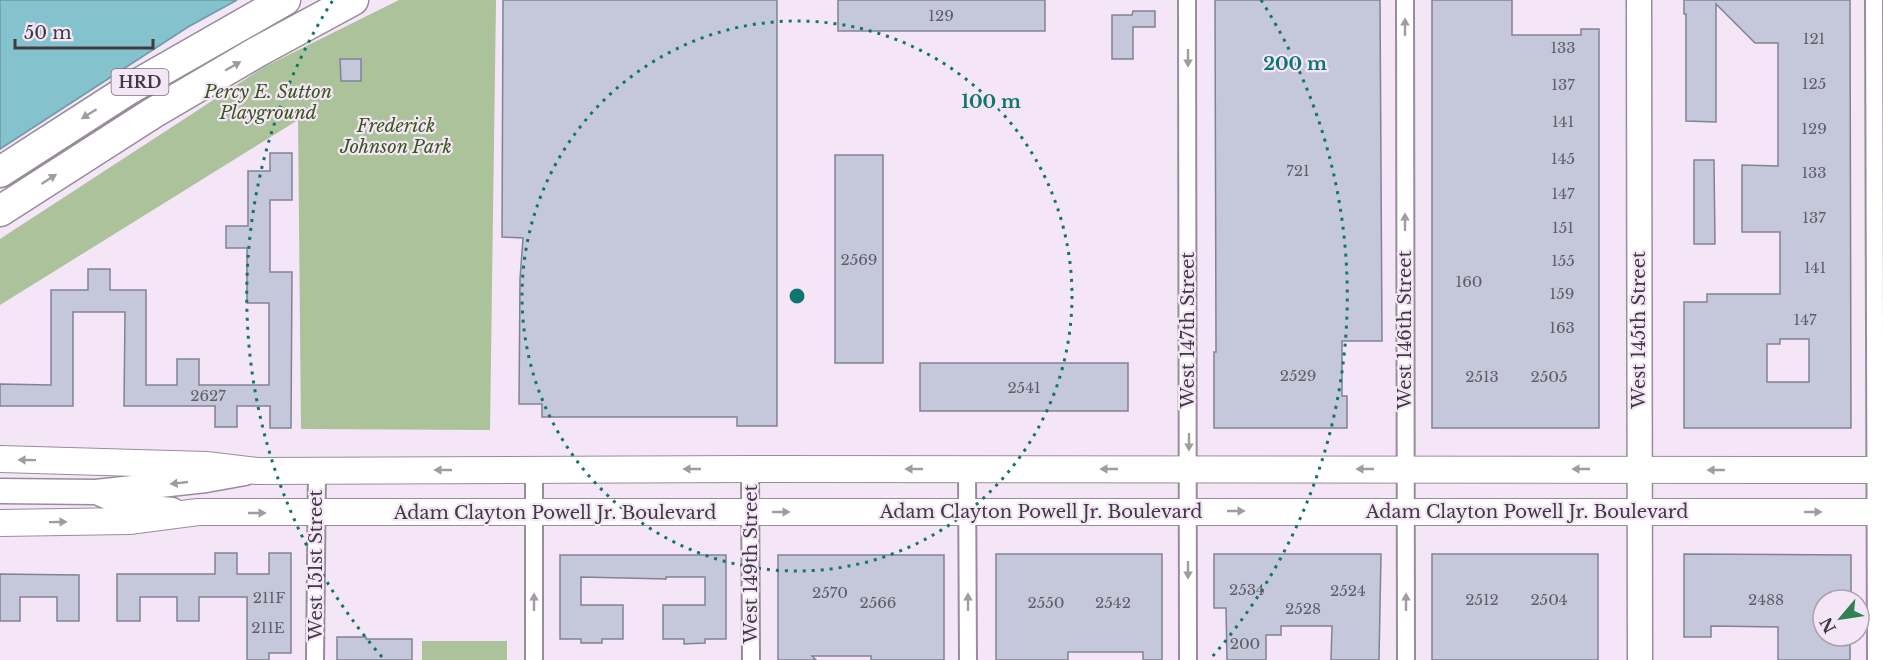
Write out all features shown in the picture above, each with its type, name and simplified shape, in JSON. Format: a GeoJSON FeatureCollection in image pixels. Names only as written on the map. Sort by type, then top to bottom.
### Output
{"type":"FeatureCollection","features":[{"type":"Feature","properties":{"kind":"highway","name":"HRD"},"geometry":{"type":"LineString","coordinates":[[0,172],[129,89],[285,0]]}},
{"type":"Feature","properties":{"kind":"highway","name":"HRD"},"geometry":{"type":"LineString","coordinates":[[0,211],[153,113],[257,52],[353,0]]}},
{"type":"Feature","properties":{"kind":"main road","name":"West 145th Street"},"geometry":{"type":"LineString","coordinates":[[1639,0],[1640,660]]}},
{"type":"Feature","properties":{"kind":"main road","name":"Adam Clayton Powell Jr. Boulevard"},"geometry":{"type":"LineString","coordinates":[[0,459],[206,465],[257,471],[1879,470]]}},
{"type":"Feature","properties":{"kind":"main road"},"geometry":{"type":"LineString","coordinates":[[96,461],[96,492]]}},
{"type":"Feature","properties":{"kind":"main road","name":"Adam Clayton Powell Jr. Boulevard"},"geometry":{"type":"LineString","coordinates":[[0,491],[96,492],[206,480],[257,471]]}},
{"type":"Feature","properties":{"kind":"main road","name":"Adam Clayton Powell Jr. Boulevard"},"geometry":{"type":"LineString","coordinates":[[96,492],[129,506],[198,512],[1879,512]]}},
{"type":"Feature","properties":{"kind":"main road","name":"Adam Clayton Powell Jr. Boulevard"},"geometry":{"type":"LineString","coordinates":[[0,524],[129,521],[198,512]]}},
{"type":"Feature","properties":{"kind":"street","name":"West 147th Street"},"geometry":{"type":"LineString","coordinates":[[1187,0],[1188,660]]}},
{"type":"Feature","properties":{"kind":"street","name":"West 146th Street"},"geometry":{"type":"LineString","coordinates":[[1405,0],[1406,660]]}},
{"type":"Feature","properties":{"kind":"street"},"geometry":{"type":"LineString","coordinates":[[1874,0],[1879,470],[1876,660]]}},
{"type":"Feature","properties":{"kind":"street","name":"West 149th Street"},"geometry":{"type":"LineString","coordinates":[[750,469],[751,660]]}},
{"type":"Feature","properties":{"kind":"street"},"geometry":{"type":"LineString","coordinates":[[968,469],[968,660]]}},
{"type":"Feature","properties":{"kind":"street"},"geometry":{"type":"LineString","coordinates":[[534,470],[534,660]]}},
{"type":"Feature","properties":{"kind":"street","name":"West 151st Street"},"geometry":{"type":"LineString","coordinates":[[315,660],[317,471]]}},
{"type":"Feature","properties":{"kind":"green space","name":"Frederick Johnson Park"},"geometry":{"type":"Polygon","coordinates":[[[399,0],[496,0],[490,430],[301,429],[298,120],[0,305],[0,239],[264,67],[399,0]]]}},
{"type":"Feature","properties":{"kind":"green space"},"geometry":{"type":"Polygon","coordinates":[[[422,641],[507,641],[507,660],[422,660],[422,641]]]}},
{"type":"Feature","properties":{"kind":"water"},"geometry":{"type":"Polygon","coordinates":[[[0,0],[237,0],[188,27],[0,149],[0,0]]]}},
{"type":"Feature","properties":{"kind":"building"},"geometry":{"type":"Polygon","coordinates":[[[503,0],[777,0],[777,426],[737,426],[737,417],[542,417],[542,404],[519,404],[520,279],[523,238],[502,237],[503,0]]]}},
{"type":"Feature","properties":{"kind":"building"},"geometry":{"type":"Polygon","coordinates":[[[838,0],[1045,0],[1045,31],[838,31],[838,0]]]}},
{"type":"Feature","properties":{"kind":"building"},"geometry":{"type":"Polygon","coordinates":[[[1215,0],[1380,0],[1382,341],[1342,341],[1342,396],[1347,396],[1347,428],[1214,428],[1214,352],[1216,352],[1215,0]]]}},
{"type":"Feature","properties":{"kind":"building"},"geometry":{"type":"Polygon","coordinates":[[[1432,0],[1512,0],[1512,35],[1581,35],[1581,29],[1599,29],[1599,428],[1432,428],[1432,0]]]}},
{"type":"Feature","properties":{"kind":"building"},"geometry":{"type":"Polygon","coordinates":[[[1684,0],[1850,0],[1851,428],[1684,428],[1684,302],[1707,302],[1707,294],[1780,294],[1780,232],[1742,232],[1742,165],[1778,166],[1778,43],[1755,43],[1716,4],[1716,122],[1686,121],[1686,14],[1684,14],[1684,0]],[[1780,339],[1780,344],[1767,344],[1767,382],[1809,382],[1809,339],[1780,339]]]}},
{"type":"Feature","properties":{"kind":"building"},"geometry":{"type":"Polygon","coordinates":[[[1133,11],[1155,11],[1155,27],[1133,27],[1133,59],[1112,59],[1112,15],[1132,15],[1133,11]]]}},
{"type":"Feature","properties":{"kind":"building"},"geometry":{"type":"Polygon","coordinates":[[[340,59],[361,59],[361,81],[341,81],[340,59]]]}},
{"type":"Feature","properties":{"kind":"building"},"geometry":{"type":"Polygon","coordinates":[[[270,153],[292,153],[292,200],[270,200],[270,272],[292,272],[291,428],[270,428],[270,406],[237,406],[237,427],[215,427],[215,406],[124,406],[125,312],[73,312],[73,406],[0,406],[0,384],[51,385],[51,290],[88,290],[88,269],[110,269],[110,290],[146,290],[146,385],[177,385],[177,359],[199,359],[199,385],[269,385],[269,303],[247,303],[247,248],[226,248],[226,226],[248,226],[248,171],[270,171],[270,153]]]}},
{"type":"Feature","properties":{"kind":"building"},"geometry":{"type":"Polygon","coordinates":[[[835,155],[883,155],[883,363],[835,363],[835,155]]]}},
{"type":"Feature","properties":{"kind":"building"},"geometry":{"type":"Polygon","coordinates":[[[1694,160],[1714,160],[1715,244],[1694,244],[1694,160]]]}},
{"type":"Feature","properties":{"kind":"building"},"geometry":{"type":"Polygon","coordinates":[[[920,363],[1128,363],[1128,411],[920,411],[920,363]]]}},
{"type":"Feature","properties":{"kind":"building"},"geometry":{"type":"Polygon","coordinates":[[[215,553],[237,553],[237,574],[269,574],[269,553],[291,553],[291,653],[269,653],[269,660],[247,660],[247,597],[199,597],[199,621],[177,621],[177,597],[140,597],[140,621],[117,621],[117,574],[215,574],[215,553]]]}},
{"type":"Feature","properties":{"kind":"building"},"geometry":{"type":"Polygon","coordinates":[[[996,554],[1162,554],[1162,660],[1143,660],[1143,652],[1068,652],[1068,660],[996,660],[996,554]]]}},
{"type":"Feature","properties":{"kind":"building"},"geometry":{"type":"Polygon","coordinates":[[[1214,554],[1381,554],[1379,660],[1331,660],[1332,626],[1281,626],[1281,635],[1266,635],[1266,660],[1227,660],[1226,608],[1214,608],[1214,554]]]}},
{"type":"Feature","properties":{"kind":"building"},"geometry":{"type":"Polygon","coordinates":[[[1432,554],[1598,554],[1598,660],[1432,660],[1432,554]]]}},
{"type":"Feature","properties":{"kind":"building"},"geometry":{"type":"Polygon","coordinates":[[[1684,554],[1851,555],[1851,588],[1811,588],[1811,648],[1850,648],[1850,660],[1778,660],[1778,627],[1711,626],[1711,637],[1684,637],[1684,554]]]}},
{"type":"Feature","properties":{"kind":"building"},"geometry":{"type":"Polygon","coordinates":[[[560,555],[726,555],[726,639],[705,639],[705,643],[684,644],[684,639],[663,639],[663,605],[705,605],[705,577],[666,577],[666,579],[581,577],[581,605],[623,605],[623,639],[602,639],[602,643],[581,643],[581,639],[560,639],[560,555]]]}},
{"type":"Feature","properties":{"kind":"building"},"geometry":{"type":"Polygon","coordinates":[[[778,555],[944,555],[944,660],[871,660],[871,656],[812,656],[816,660],[778,660],[778,555]]]}},
{"type":"Feature","properties":{"kind":"building"},"geometry":{"type":"Polygon","coordinates":[[[0,574],[79,575],[79,621],[57,621],[57,597],[20,597],[20,621],[0,621],[0,574]]]}},
{"type":"Feature","properties":{"kind":"building"},"geometry":{"type":"Polygon","coordinates":[[[337,637],[412,639],[412,660],[337,660],[337,637]]]}},
{"type":"Feature","properties":{"kind":"park label","name":"Percy E. Sutton Playground"},"geometry":{"type":"Point","coordinates":[268,102]}}]}
